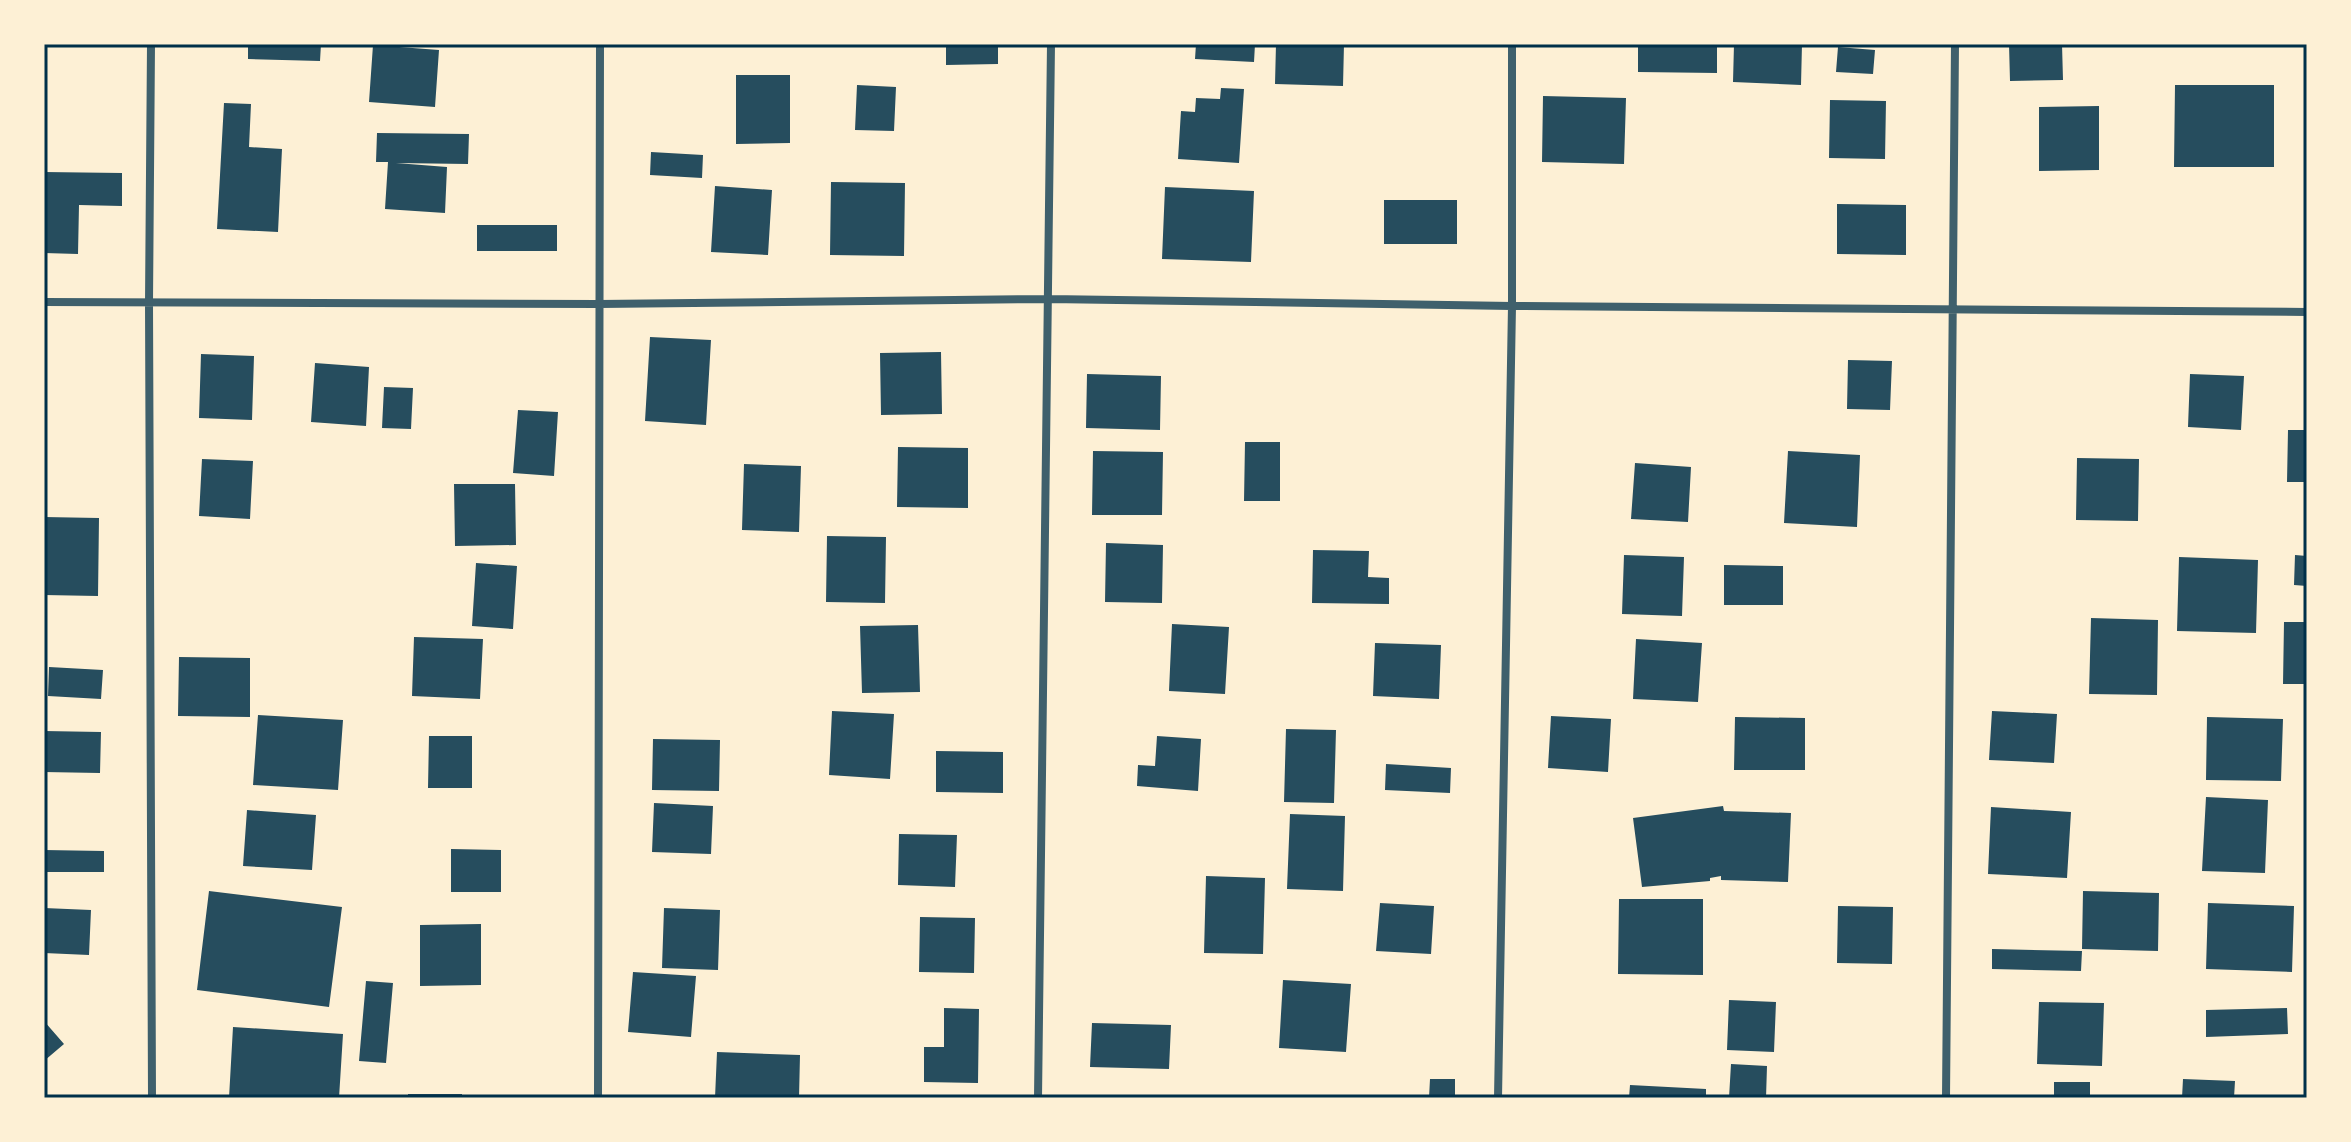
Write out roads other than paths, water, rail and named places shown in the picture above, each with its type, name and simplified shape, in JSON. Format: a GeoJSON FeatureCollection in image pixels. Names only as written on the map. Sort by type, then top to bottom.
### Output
{"type":"FeatureCollection","features":[{"type":"Feature","properties":{"kind":"street"},"geometry":{"type":"LineString","coordinates":[[151,44],[152,1098]]}},
{"type":"Feature","properties":{"kind":"street"},"geometry":{"type":"LineString","coordinates":[[598,1098],[600,44]]}},
{"type":"Feature","properties":{"kind":"street"},"geometry":{"type":"LineString","coordinates":[[1038,1098],[1051,44]]}},
{"type":"Feature","properties":{"kind":"street"},"geometry":{"type":"LineString","coordinates":[[1498,1098],[1512,306],[1512,44]]}},
{"type":"Feature","properties":{"kind":"street"},"geometry":{"type":"LineString","coordinates":[[1946,1098],[1955,44]]}},
{"type":"Feature","properties":{"kind":"street"},"geometry":{"type":"LineString","coordinates":[[44,302],[599,304],[1049,299],[2307,312]]}}]}
